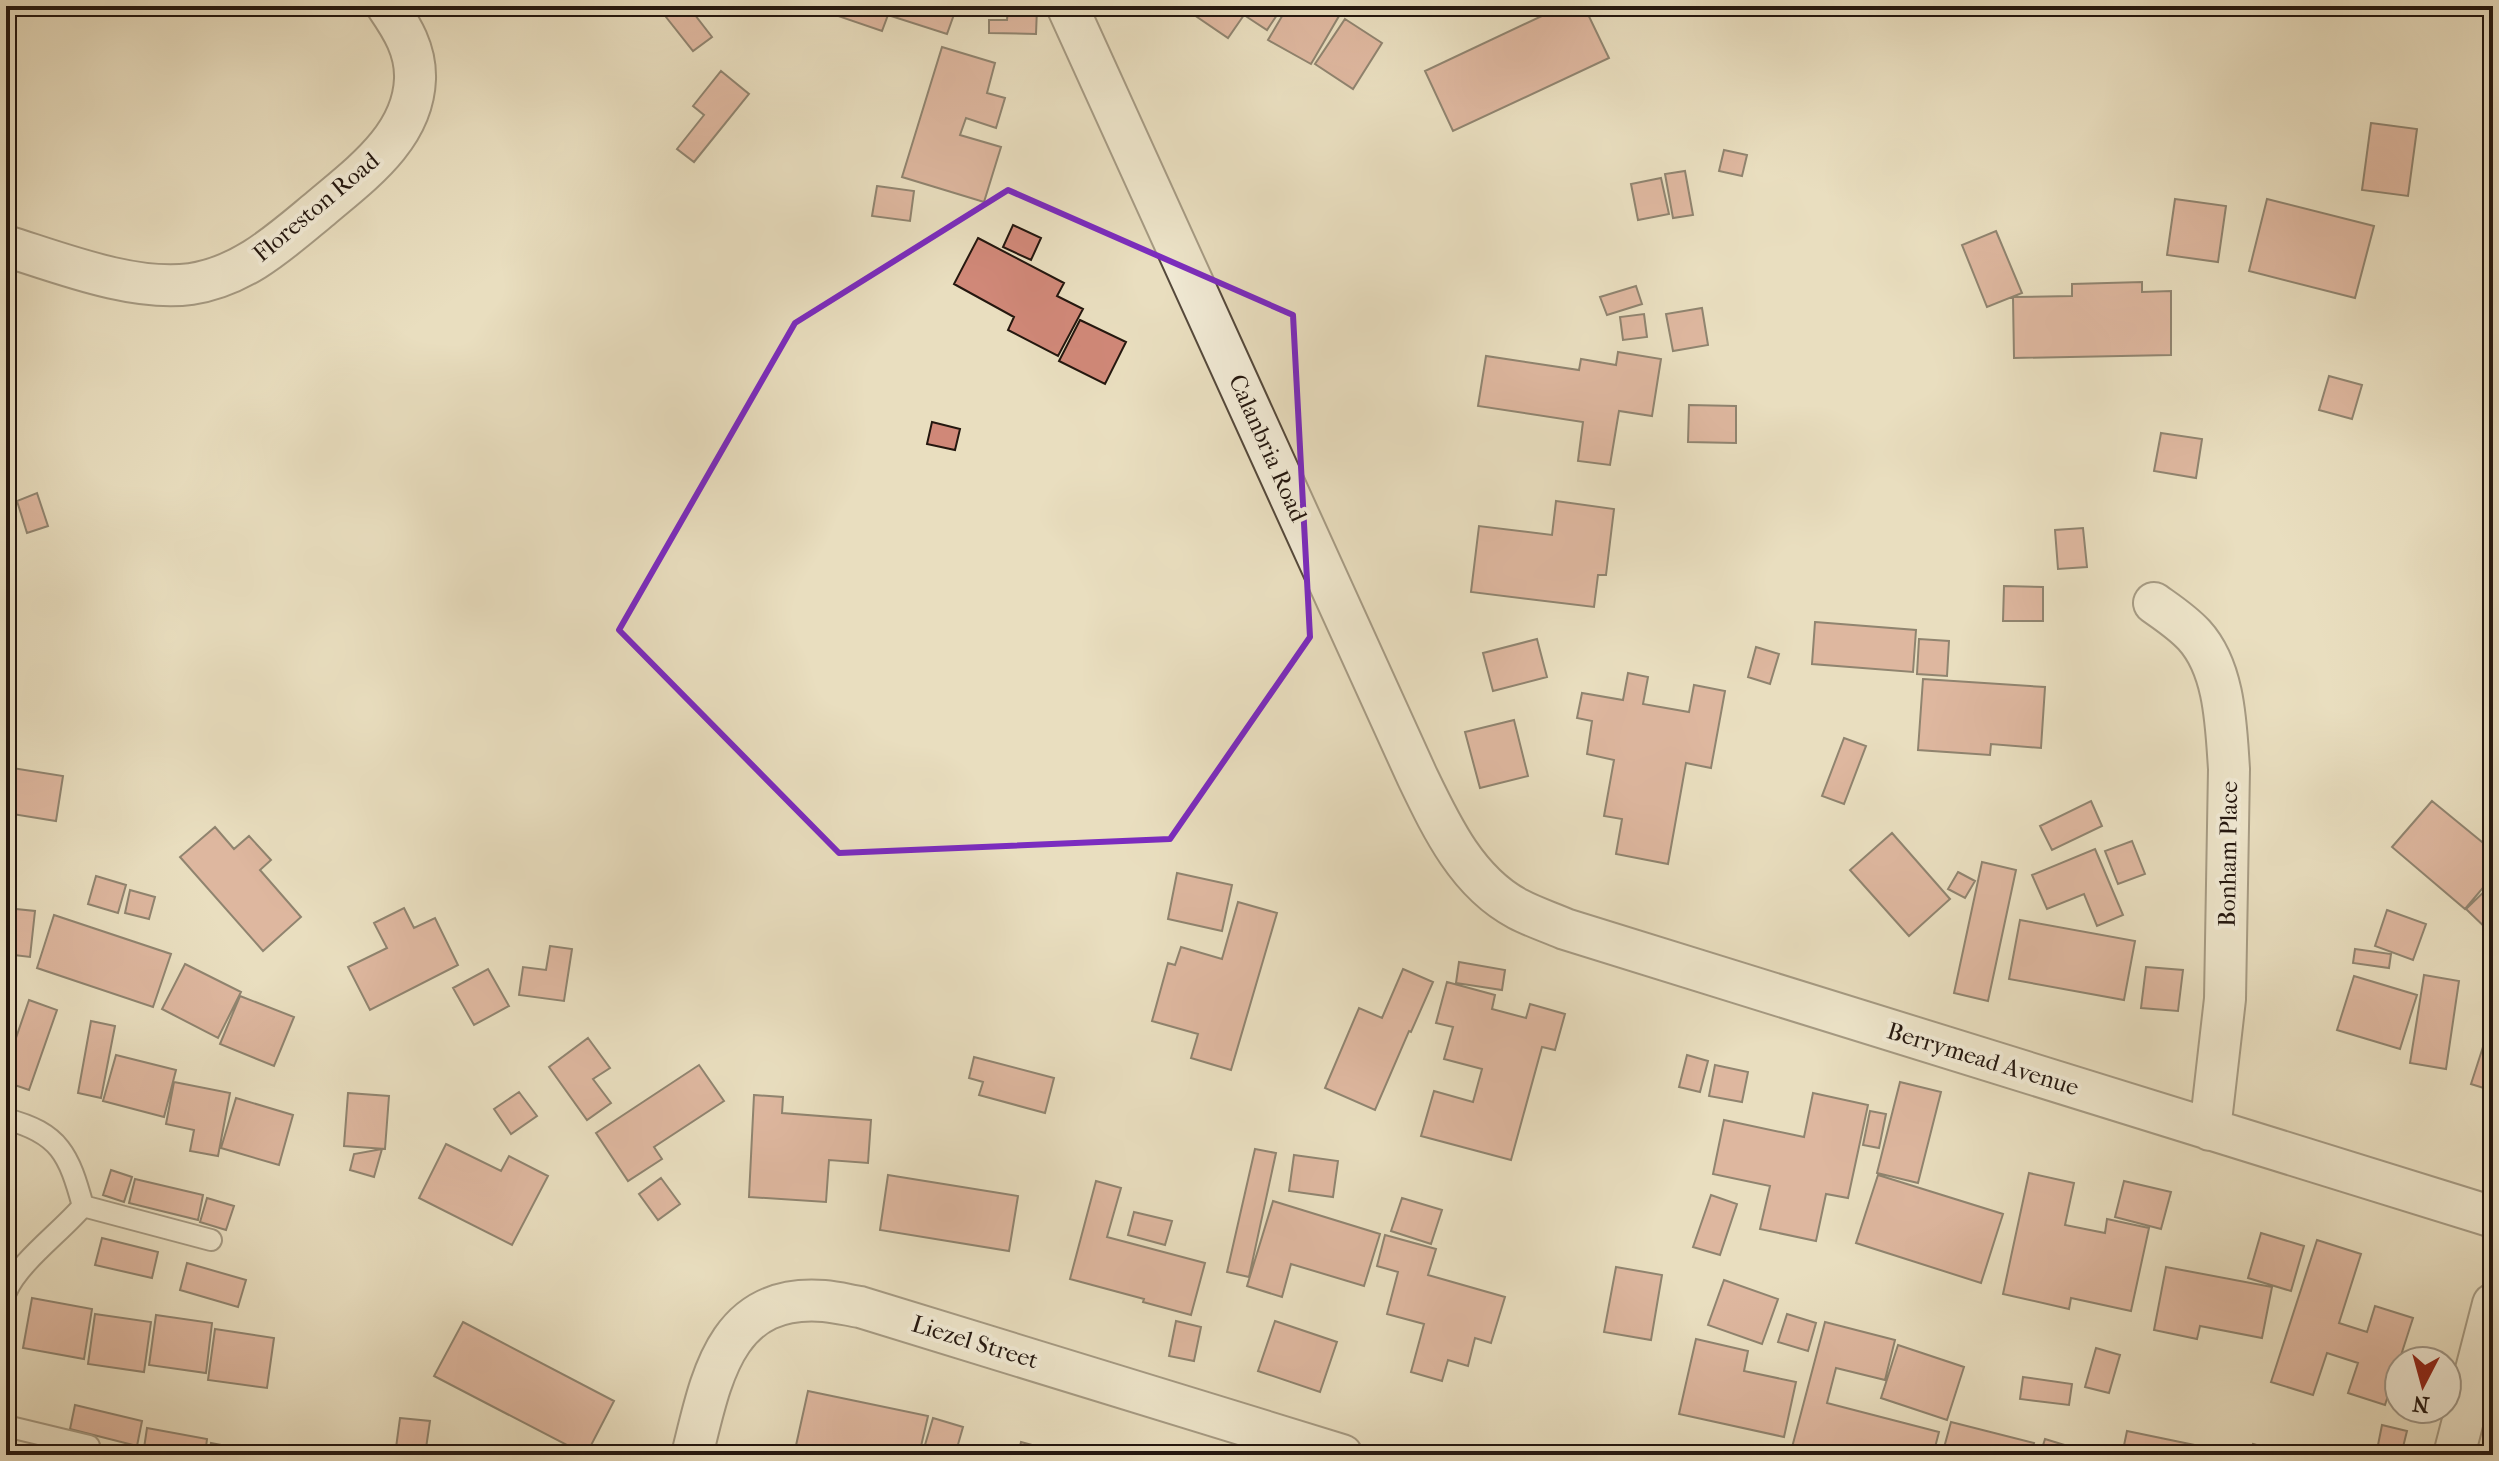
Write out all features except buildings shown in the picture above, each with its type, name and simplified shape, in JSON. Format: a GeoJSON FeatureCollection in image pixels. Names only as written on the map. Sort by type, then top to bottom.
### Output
{"type":"FeatureCollection","features":[{"type":"Feature","properties":{"kind":"street","name":"Floreston Road"},"geometry":{"type":"LineString","coordinates":[[6,246],[98,274],[160,284],[212,280],[255,260],[376,161],[397,134],[409,108],[415,80],[412,53],[403,29],[387,6]]}},
{"type":"Feature","properties":{"kind":"street","name":"Calanbria Road"},"geometry":{"type":"LineString","coordinates":[[1067,6],[1417,776],[1454,845],[1482,882]]}},
{"type":"Feature","properties":{"kind":"street","name":"Bonham Place"},"geometry":{"type":"LineString","coordinates":[[2154,603],[2195,636],[2208,657],[2223,704],[2227,737],[2225,999],[2210,1130]]}},
{"type":"Feature","properties":{"kind":"street","name":"Berrymead Avenue"},"geometry":{"type":"LineString","coordinates":[[1482,882],[1517,908],[1565,929],[2493,1217]]}},
{"type":"Feature","properties":{"kind":"street","name":"Liezel Street"},"geometry":{"type":"LineString","coordinates":[[692,1455],[713,1375],[726,1345],[743,1326],[764,1312],[790,1303],[822,1301],[860,1307],[1342,1455]]}},
{"type":"Feature","properties":{"kind":"street"},"geometry":{"type":"LineString","coordinates":[[2454,1455],[2493,1304]]}},
{"type":"Feature","properties":{"kind":"lane"},"geometry":{"type":"LineString","coordinates":[[6,1119],[41,1132],[55,1141],[75,1177],[83,1206]]}},
{"type":"Feature","properties":{"kind":"lane"},"geometry":{"type":"LineString","coordinates":[[83,1206],[211,1240]]}},
{"type":"Feature","properties":{"kind":"lane"},"geometry":{"type":"LineString","coordinates":[[6,1292],[26,1263],[83,1206]]}},
{"type":"Feature","properties":{"kind":"lane"},"geometry":{"type":"LineString","coordinates":[[6,1426],[89,1446]]}},
{"type":"Feature","properties":{"kind":"highlighted area"},"geometry":{"type":"Polygon","coordinates":[[[1008,190],[1293,315],[1310,637],[1170,839],[839,853],[619,630],[795,323],[1008,190]]]}}]}
